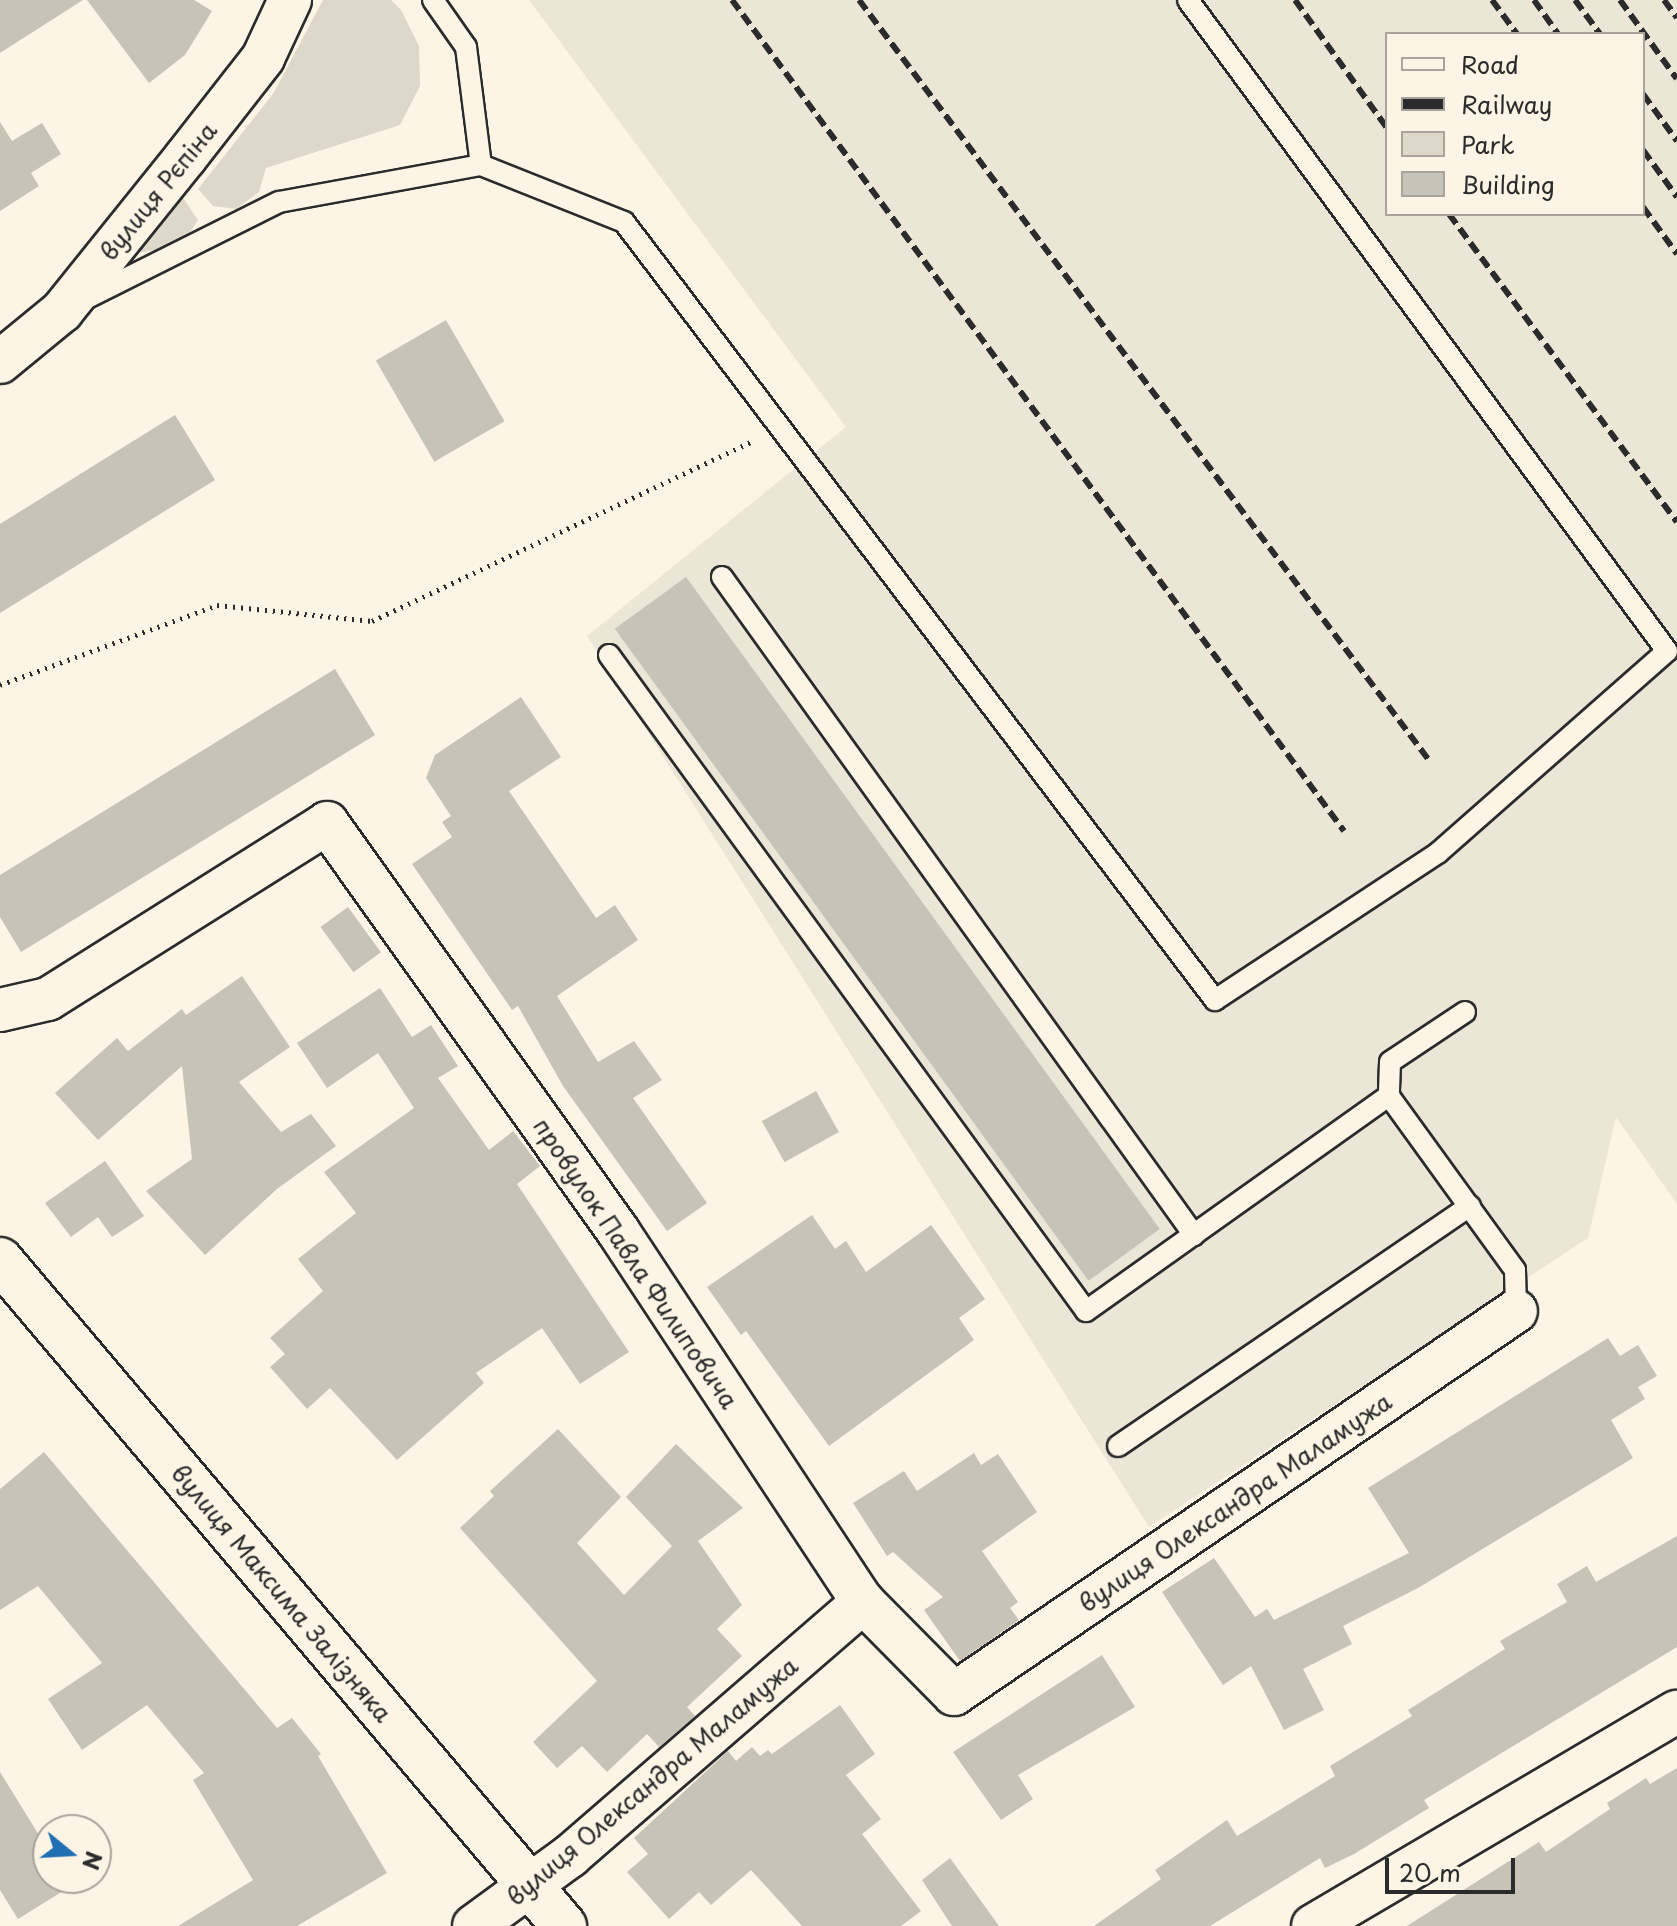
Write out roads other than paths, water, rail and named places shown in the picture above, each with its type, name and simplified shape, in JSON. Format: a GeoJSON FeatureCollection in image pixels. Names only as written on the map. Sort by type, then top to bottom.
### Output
{"type":"FeatureCollection","features":[{"type":"Feature","properties":{"kind":"main road","name":"вулиця Максима Залізняка"},"geometry":{"type":"LineString","coordinates":[[0,1260],[564,1926]]}},
{"type":"Feature","properties":{"kind":"street","name":"вулиця Рєпіна"},"geometry":{"type":"LineString","coordinates":[[0,362],[62,311],[263,58],[290,0]]}},
{"type":"Feature","properties":{"kind":"street","name":"провулок Павла Филиповича"},"geometry":{"type":"LineString","coordinates":[[0,1010],[48,999],[327,823],[618,1231],[863,1602],[954,1694]]}},
{"type":"Feature","properties":{"kind":"street","name":"вулиця Олександра Маламужа"},"geometry":{"type":"LineString","coordinates":[[954,1694],[1516,1311]]}},
{"type":"Feature","properties":{"kind":"street","name":"вулиця Олександра Маламужа"},"geometry":{"type":"LineString","coordinates":[[474,1926],[531,1887],[863,1602]]}},
{"type":"Feature","properties":{"kind":"street"},"geometry":{"type":"LineString","coordinates":[[1313,1926],[1677,1712]]}},
{"type":"Feature","properties":{"kind":"lane"},"geometry":{"type":"LineString","coordinates":[[433,0],[466,47],[481,165]]}},
{"type":"Feature","properties":{"kind":"lane"},"geometry":{"type":"LineString","coordinates":[[62,311],[279,202],[481,165],[624,222],[1215,1000],[1438,853],[1667,651],[1188,0]]}},
{"type":"Feature","properties":{"kind":"lane"},"geometry":{"type":"LineString","coordinates":[[722,577],[1194,1235]]}},
{"type":"Feature","properties":{"kind":"lane"},"geometry":{"type":"LineString","coordinates":[[609,655],[1086,1311],[1389,1096]]}},
{"type":"Feature","properties":{"kind":"lane"},"geometry":{"type":"LineString","coordinates":[[1465,1012],[1390,1062],[1389,1096],[1515,1270],[1516,1311]]}},
{"type":"Feature","properties":{"kind":"lane"},"geometry":{"type":"LineString","coordinates":[[1118,1446],[1470,1206]]}},
{"type":"Feature","properties":{"kind":"railway"},"geometry":{"type":"LineString","coordinates":[[732,0],[1344,831]]}},
{"type":"Feature","properties":{"kind":"railway"},"geometry":{"type":"LineString","coordinates":[[859,0],[1428,759]]}},
{"type":"Feature","properties":{"kind":"railway"},"geometry":{"type":"LineString","coordinates":[[1295,0],[1385,125]]}},
{"type":"Feature","properties":{"kind":"railway"},"geometry":{"type":"LineString","coordinates":[[1492,0],[1516,32]]}},
{"type":"Feature","properties":{"kind":"railway"},"geometry":{"type":"LineString","coordinates":[[1534,0],[1557,32]]}},
{"type":"Feature","properties":{"kind":"railway"},"geometry":{"type":"LineString","coordinates":[[1575,0],[1599,32]]}},
{"type":"Feature","properties":{"kind":"railway"},"geometry":{"type":"LineString","coordinates":[[1620,0],[1643,32]]}},
{"type":"Feature","properties":{"kind":"railway"},"geometry":{"type":"LineString","coordinates":[[1664,0],[1677,18]]}},
{"type":"Feature","properties":{"kind":"railway"},"geometry":{"type":"LineString","coordinates":[[1645,35],[1677,79]]}},
{"type":"Feature","properties":{"kind":"railway"},"geometry":{"type":"LineString","coordinates":[[1645,97],[1677,141]]}},
{"type":"Feature","properties":{"kind":"railway"},"geometry":{"type":"LineString","coordinates":[[1645,153],[1677,197]]}},
{"type":"Feature","properties":{"kind":"railway"},"geometry":{"type":"LineString","coordinates":[[1645,210],[1677,254]]}},
{"type":"Feature","properties":{"kind":"railway"},"geometry":{"type":"LineString","coordinates":[[1450,216],[1677,522]]}}]}
